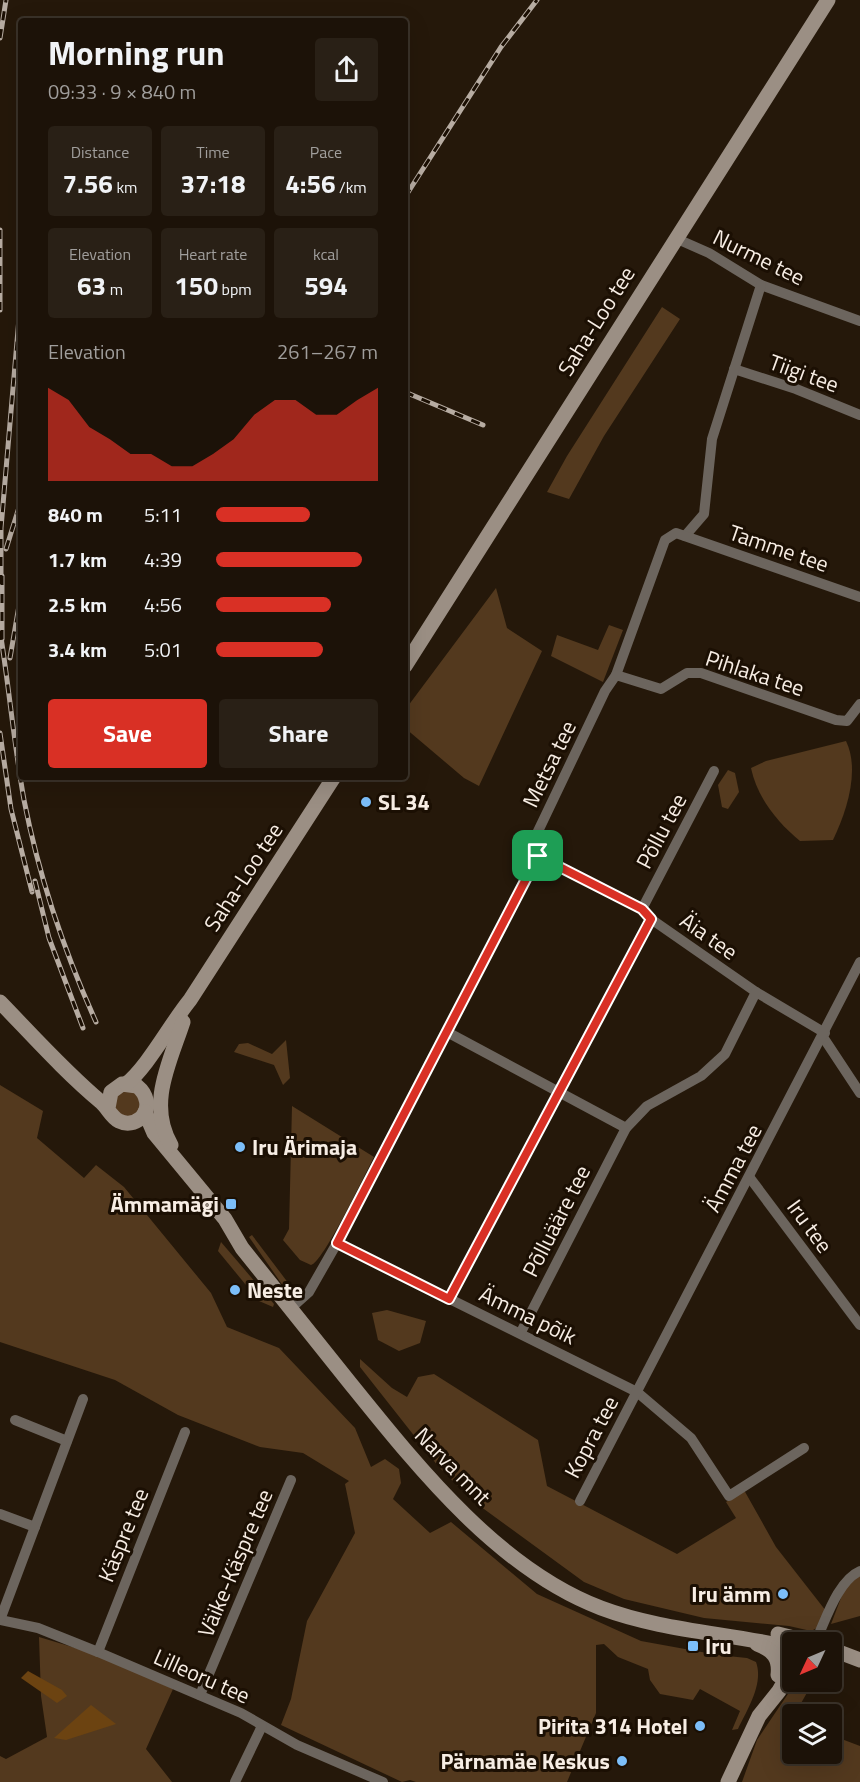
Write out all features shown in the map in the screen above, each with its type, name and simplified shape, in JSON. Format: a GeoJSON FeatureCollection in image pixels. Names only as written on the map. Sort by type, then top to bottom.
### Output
{"type":"FeatureCollection","features":[{"type":"Feature","properties":{"kind":"main road","name":"Saha-Loo tee"},"geometry":{"type":"LineString","coordinates":[[408,661],[828,0]]}},
{"type":"Feature","properties":{"kind":"main road","name":"Saha-Loo tee"},"geometry":{"type":"LineString","coordinates":[[121,1086],[138,1074],[172,1022],[190,1000],[332,780]]}},
{"type":"Feature","properties":{"kind":"main road","name":"Saha-Loo tee"},"geometry":{"type":"LineString","coordinates":[[144,1094],[150,1074],[183,1022],[190,1000]]}},
{"type":"Feature","properties":{"kind":"main road","name":"Narva mnt"},"geometry":{"type":"LineString","coordinates":[[0,1002],[80,1086],[108,1108],[114,1118],[128,1123],[146,1138],[216,1225],[242,1248]]}},
{"type":"Feature","properties":{"kind":"main road"},"geometry":{"type":"LineString","coordinates":[[183,1022],[165,1070],[160,1110],[167,1138],[201,1190]]}},
{"type":"Feature","properties":{"kind":"main road","name":"Narva mnt"},"geometry":{"type":"LineString","coordinates":[[71,1074],[93,1084],[137,1086],[144,1094],[147,1104],[145,1112],[154,1133],[225,1219],[242,1248],[290,1309],[402,1448],[457,1506],[509,1552],[551,1582],[600,1608],[630,1618],[782,1646]]}},
{"type":"Feature","properties":{"kind":"main road"},"geometry":{"type":"LineString","coordinates":[[108,1108],[108,1097],[121,1086]]}},
{"type":"Feature","properties":{"kind":"main road"},"geometry":{"type":"LineString","coordinates":[[128,1123],[139,1119],[145,1112]]}},
{"type":"Feature","properties":{"kind":"main road","name":"Narva mnt"},"geometry":{"type":"LineString","coordinates":[[694,1629],[782,1638]]}},
{"type":"Feature","properties":{"kind":"main road"},"geometry":{"type":"LineString","coordinates":[[737,1638],[768,1649],[779,1666],[782,1677]]}},
{"type":"Feature","properties":{"kind":"main road"},"geometry":{"type":"LineString","coordinates":[[842,1659],[860,1660]]}},
{"type":"Feature","properties":{"kind":"main road"},"geometry":{"type":"LineString","coordinates":[[842,1662],[860,1670]]}},
{"type":"Feature","properties":{"kind":"main road"},"geometry":{"type":"LineString","coordinates":[[728,1782],[759,1716],[782,1682]]}},
{"type":"Feature","properties":{"kind":"street","name":"Nurme tee"},"geometry":{"type":"LineString","coordinates":[[675,238],[709,253],[761,285],[860,321]]}},
{"type":"Feature","properties":{"kind":"street","name":"Metsa tee"},"geometry":{"type":"LineString","coordinates":[[290,1309],[309,1292],[337,1243],[538,856],[530,848],[605,691],[616,675],[665,540],[676,533],[685,536],[704,514],[712,439],[761,285]]}},
{"type":"Feature","properties":{"kind":"street","name":"Tiigi tee"},"geometry":{"type":"LineString","coordinates":[[734,369],[796,389],[860,415]]}},
{"type":"Feature","properties":{"kind":"street","name":"Tamme tee"},"geometry":{"type":"LineString","coordinates":[[685,536],[860,597]]}},
{"type":"Feature","properties":{"kind":"street","name":"Pihlaka tee"},"geometry":{"type":"LineString","coordinates":[[616,675],[661,689],[687,673],[701,673],[836,720],[847,721],[860,704]]}},
{"type":"Feature","properties":{"kind":"street","name":"Põllu tee"},"geometry":{"type":"LineString","coordinates":[[642,909],[714,771]]}},
{"type":"Feature","properties":{"kind":"street","name":"Äia tee"},"geometry":{"type":"LineString","coordinates":[[538,856],[642,909],[651,919],[756,992],[824,1035],[860,1093]]}},
{"type":"Feature","properties":{"kind":"street"},"geometry":{"type":"LineString","coordinates":[[449,1299],[561,1094],[651,919]]}},
{"type":"Feature","properties":{"kind":"street","name":"Ämma tee"},"geometry":{"type":"LineString","coordinates":[[637,1392],[860,962]]}},
{"type":"Feature","properties":{"kind":"street","name":"Põlluääre tee"},"geometry":{"type":"LineString","coordinates":[[521,1332],[626,1128],[647,1106],[701,1076],[725,1054],[756,992]]}},
{"type":"Feature","properties":{"kind":"street"},"geometry":{"type":"LineString","coordinates":[[447,1032],[626,1128]]}},
{"type":"Feature","properties":{"kind":"street","name":"Iru tee"},"geometry":{"type":"LineString","coordinates":[[750,1178],[860,1325]]}},
{"type":"Feature","properties":{"kind":"street","name":"Ämma põik"},"geometry":{"type":"LineString","coordinates":[[337,1243],[521,1332],[637,1392],[691,1438],[729,1496],[804,1448]]}},
{"type":"Feature","properties":{"kind":"street","name":"Kopra tee"},"geometry":{"type":"LineString","coordinates":[[580,1501],[637,1392]]}},
{"type":"Feature","properties":{"kind":"street"},"geometry":{"type":"LineString","coordinates":[[0,1620],[83,1399]]}},
{"type":"Feature","properties":{"kind":"street"},"geometry":{"type":"LineString","coordinates":[[15,1420],[68,1441]]}},
{"type":"Feature","properties":{"kind":"street","name":"Käspre tee"},"geometry":{"type":"LineString","coordinates":[[98,1652],[185,1432]]}},
{"type":"Feature","properties":{"kind":"street","name":"Väike-Käspre tee"},"geometry":{"type":"LineString","coordinates":[[200,1695],[291,1480]]}},
{"type":"Feature","properties":{"kind":"street"},"geometry":{"type":"LineString","coordinates":[[0,1514],[35,1527]]}},
{"type":"Feature","properties":{"kind":"street"},"geometry":{"type":"LineString","coordinates":[[818,1632],[844,1584],[852,1574],[860,1570]]}},
{"type":"Feature","properties":{"kind":"street","name":"Lilleoru tee"},"geometry":{"type":"LineString","coordinates":[[0,1620],[38,1628],[200,1695],[297,1745],[383,1782]]}},
{"type":"Feature","properties":{"kind":"street"},"geometry":{"type":"LineString","coordinates":[[235,1782],[262,1725]]}},
{"type":"Feature","properties":{"kind":"shaded area"},"geometry":{"type":"Polygon","coordinates":[[[662,307],[680,319],[604,436],[569,499],[547,492],[567,456],[662,307]]]}},
{"type":"Feature","properties":{"kind":"shaded area"},"geometry":{"type":"Polygon","coordinates":[[[496,588],[507,628],[542,651],[479,786],[464,778],[408,731],[408,706],[496,588]]]}},
{"type":"Feature","properties":{"kind":"shaded area"},"geometry":{"type":"Polygon","coordinates":[[[609,625],[623,630],[603,682],[551,656],[557,635],[598,650],[609,625]]]}},
{"type":"Feature","properties":{"kind":"shaded area"},"geometry":{"type":"Polygon","coordinates":[[[846,741],[850,752],[852,777],[847,804],[833,840],[800,841],[783,826],[769,808],[758,789],[751,768],[766,761],[846,741]]]}},
{"type":"Feature","properties":{"kind":"shaded area"},"geometry":{"type":"Polygon","coordinates":[[[728,770],[735,773],[739,792],[728,809],[722,807],[718,785],[728,770]]]}},
{"type":"Feature","properties":{"kind":"shaded area"},"geometry":{"type":"Polygon","coordinates":[[[286,1040],[290,1078],[283,1085],[274,1065],[234,1052],[239,1044],[248,1043],[272,1054],[286,1040]]]}},
{"type":"Feature","properties":{"kind":"shaded area"},"geometry":{"type":"Polygon","coordinates":[[[0,1085],[43,1111],[37,1138],[84,1178],[96,1165],[124,1187],[211,1293],[227,1327],[279,1348],[355,1428],[371,1467],[385,1459],[399,1469],[401,1483],[393,1499],[430,1533],[451,1522],[537,1594],[641,1641],[747,1658],[756,1662],[758,1679],[756,1688],[738,1729],[732,1730],[740,1711],[700,1689],[693,1700],[660,1694],[650,1680],[648,1669],[618,1657],[604,1644],[596,1645],[596,1713],[567,1782],[416,1782],[410,1780],[402,1782],[281,1725],[291,1699],[307,1621],[355,1533],[345,1484],[349,1481],[303,1453],[260,1447],[178,1415],[115,1380],[0,1342],[0,1085]]]}},
{"type":"Feature","properties":{"kind":"shaded area"},"geometry":{"type":"Polygon","coordinates":[[[131,1090],[140,1098],[139,1111],[128,1118],[116,1112],[114,1098],[117,1094],[131,1090]]]}},
{"type":"Feature","properties":{"kind":"shaded area"},"geometry":{"type":"Polygon","coordinates":[[[292,1106],[374,1157],[325,1250],[311,1265],[300,1260],[283,1240],[289,1229],[292,1106]]]}},
{"type":"Feature","properties":{"kind":"shaded area"},"geometry":{"type":"Polygon","coordinates":[[[252,1235],[295,1292],[288,1293],[249,1237],[252,1235]]]}},
{"type":"Feature","properties":{"kind":"shaded area"},"geometry":{"type":"Polygon","coordinates":[[[221,1242],[274,1304],[273,1307],[259,1301],[218,1251],[221,1242]]]}},
{"type":"Feature","properties":{"kind":"shaded area"},"geometry":{"type":"Polygon","coordinates":[[[387,1310],[426,1321],[420,1343],[399,1351],[378,1340],[372,1313],[387,1310]]]}},
{"type":"Feature","properties":{"kind":"shaded area"},"geometry":{"type":"Polygon","coordinates":[[[360,1359],[392,1388],[407,1397],[418,1377],[434,1374],[538,1440],[547,1486],[677,1554],[736,1518],[726,1502],[744,1490],[776,1547],[826,1611],[817,1628],[811,1631],[789,1626],[704,1618],[624,1599],[584,1582],[473,1501],[438,1466],[360,1367],[360,1359]]]}},
{"type":"Feature","properties":{"kind":"shaded area"},"geometry":{"type":"Polygon","coordinates":[[[860,1573],[860,1616],[831,1624],[846,1585],[860,1573]]]}},
{"type":"Feature","properties":{"kind":"shaded area"},"geometry":{"type":"Polygon","coordinates":[[[39,1637],[99,1655],[173,1689],[146,1749],[172,1782],[0,1782],[0,1756],[6,1759],[47,1737],[41,1696],[39,1637]]]}},
{"type":"Feature","properties":{"kind":"shaded area"},"geometry":{"type":"Polygon","coordinates":[[[28,1671],[62,1690],[67,1696],[57,1703],[21,1678],[28,1671]]]}},
{"type":"Feature","properties":{"kind":"shaded area"},"geometry":{"type":"Polygon","coordinates":[[[789,1692],[807,1692],[801,1704],[782,1704],[782,1764],[842,1764],[842,1739],[860,1746],[860,1782],[742,1782],[757,1740],[789,1692]]]}},
{"type":"Feature","properties":{"kind":"shaded area"},"geometry":{"type":"Polygon","coordinates":[[[91,1705],[116,1724],[66,1740],[54,1738],[91,1705]]]}},
{"type":"Feature","properties":{"kind":"railway"},"geometry":{"type":"LineString","coordinates":[[0,38],[6,0]]}},
{"type":"Feature","properties":{"kind":"railway"},"geometry":{"type":"LineString","coordinates":[[408,192],[501,47],[537,0]]}},
{"type":"Feature","properties":{"kind":"railway"},"geometry":{"type":"LineString","coordinates":[[0,230],[0,310]]}},
{"type":"Feature","properties":{"kind":"railway"},"geometry":{"type":"LineString","coordinates":[[1,584],[1,528],[18,330]]}},
{"type":"Feature","properties":{"kind":"railway"},"geometry":{"type":"LineString","coordinates":[[408,393],[483,425]]}},
{"type":"Feature","properties":{"kind":"railway"},"geometry":{"type":"LineString","coordinates":[[6,549],[18,511]]}},
{"type":"Feature","properties":{"kind":"railway"},"geometry":{"type":"LineString","coordinates":[[2,576],[2,639]]}},
{"type":"Feature","properties":{"kind":"railway"},"geometry":{"type":"LineString","coordinates":[[10,658],[18,611]]}},
{"type":"Feature","properties":{"kind":"railway"},"geometry":{"type":"LineString","coordinates":[[0,631],[18,764]]}},
{"type":"Feature","properties":{"kind":"railway"},"geometry":{"type":"LineString","coordinates":[[0,733],[11,809],[32,892]]}},
{"type":"Feature","properties":{"kind":"railway"},"geometry":{"type":"LineString","coordinates":[[20,780],[37,857],[54,913],[73,968],[96,1022]]}},
{"type":"Feature","properties":{"kind":"railway"},"geometry":{"type":"LineString","coordinates":[[35,881],[49,938],[83,1028]]}},
{"type":"Feature","properties":{"kind":"place","name":"SL 34"},"geometry":{"type":"Point","coordinates":[366,802]}},
{"type":"Feature","properties":{"kind":"place","name":"Iru Ärimaja"},"geometry":{"type":"Point","coordinates":[240,1147]}},
{"type":"Feature","properties":{"kind":"place","name":"Ämmamägi"},"geometry":{"type":"Point","coordinates":[231,1204]}},
{"type":"Feature","properties":{"kind":"place","name":"Neste"},"geometry":{"type":"Point","coordinates":[235,1290]}},
{"type":"Feature","properties":{"kind":"place","name":"Iru ämm"},"geometry":{"type":"Point","coordinates":[783,1594]}},
{"type":"Feature","properties":{"kind":"place","name":"Iru"},"geometry":{"type":"Point","coordinates":[693,1646]}},
{"type":"Feature","properties":{"kind":"place","name":"Pirita 314 Hotel"},"geometry":{"type":"Point","coordinates":[700,1726]}},
{"type":"Feature","properties":{"kind":"place","name":"Pärnamäe Keskus"},"geometry":{"type":"Point","coordinates":[622,1761]}},
{"type":"Feature","properties":{"kind":"route"},"geometry":{"type":"LineString","coordinates":[[538,856],[642,909],[651,919],[561,1094],[449,1299],[337,1243],[538,856]]}}]}
